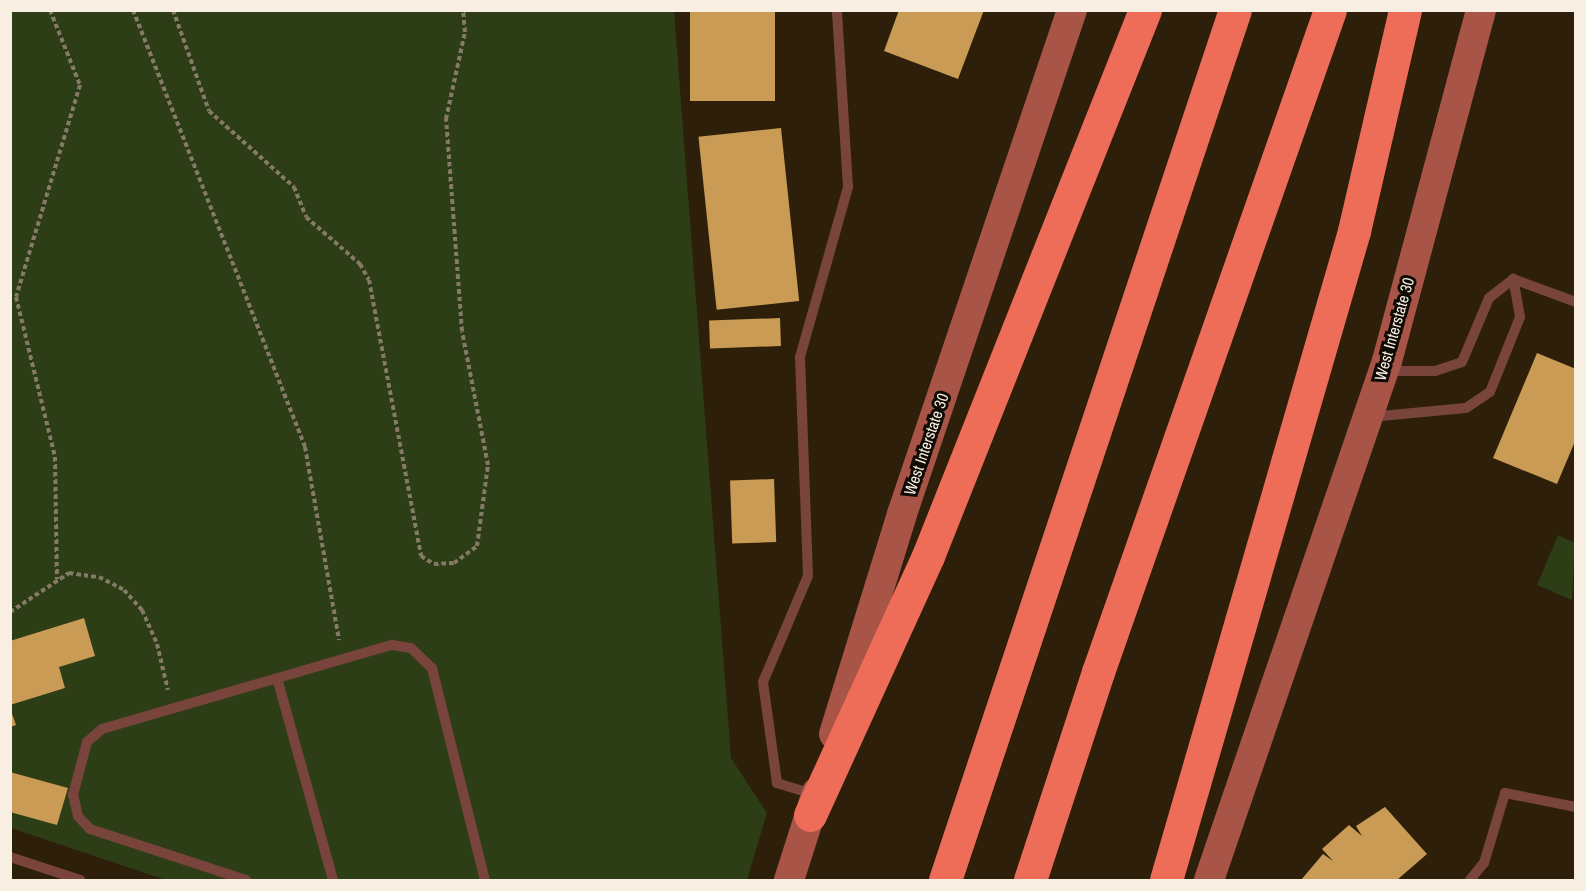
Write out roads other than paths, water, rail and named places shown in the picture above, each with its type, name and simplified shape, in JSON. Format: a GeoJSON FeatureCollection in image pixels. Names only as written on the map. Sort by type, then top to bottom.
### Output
{"type":"FeatureCollection","features":[{"type":"Feature","properties":{"kind":"highway"},"geometry":{"type":"LineString","coordinates":[[813,805],[928,556],[1145,10]]}},
{"type":"Feature","properties":{"kind":"highway"},"geometry":{"type":"LineString","coordinates":[[945,880],[1234,10]]}},
{"type":"Feature","properties":{"kind":"highway"},"geometry":{"type":"LineString","coordinates":[[1030,880],[1098,672],[1330,10]]}},
{"type":"Feature","properties":{"kind":"highway"},"geometry":{"type":"LineString","coordinates":[[1166,880],[1354,231],[1405,10]]}},
{"type":"Feature","properties":{"kind":"main road","name":"West Interstate 30"},"geometry":{"type":"LineString","coordinates":[[789,880],[902,514],[1072,10]]}},
{"type":"Feature","properties":{"kind":"main road","name":"West Interstate 30"},"geometry":{"type":"LineString","coordinates":[[1209,880],[1383,371],[1481,10]]}},
{"type":"Feature","properties":{"kind":"lane"},"geometry":{"type":"LineString","coordinates":[[813,805],[777,783],[763,682],[808,576],[800,357],[848,187],[837,10]]}},
{"type":"Feature","properties":{"kind":"lane"},"geometry":{"type":"LineString","coordinates":[[1383,371],[1435,371],[1462,362],[1489,298],[1513,279]]}},
{"type":"Feature","properties":{"kind":"lane"},"geometry":{"type":"LineString","coordinates":[[1513,279],[1575,302]]}},
{"type":"Feature","properties":{"kind":"lane"},"geometry":{"type":"LineString","coordinates":[[1367,417],[1466,408],[1490,392],[1520,316],[1513,279]]}},
{"type":"Feature","properties":{"kind":"lane"},"geometry":{"type":"LineString","coordinates":[[246,880],[90,829],[78,816],[73,795],[87,742],[102,729],[392,645],[411,648],[432,668],[485,880]]}},
{"type":"Feature","properties":{"kind":"lane"},"geometry":{"type":"LineString","coordinates":[[277,678],[333,880]]}},
{"type":"Feature","properties":{"kind":"lane"},"geometry":{"type":"LineString","coordinates":[[1470,880],[1484,863],[1505,793],[1575,807]]}},
{"type":"Feature","properties":{"kind":"lane"},"geometry":{"type":"LineString","coordinates":[[10,857],[80,880]]}}]}
